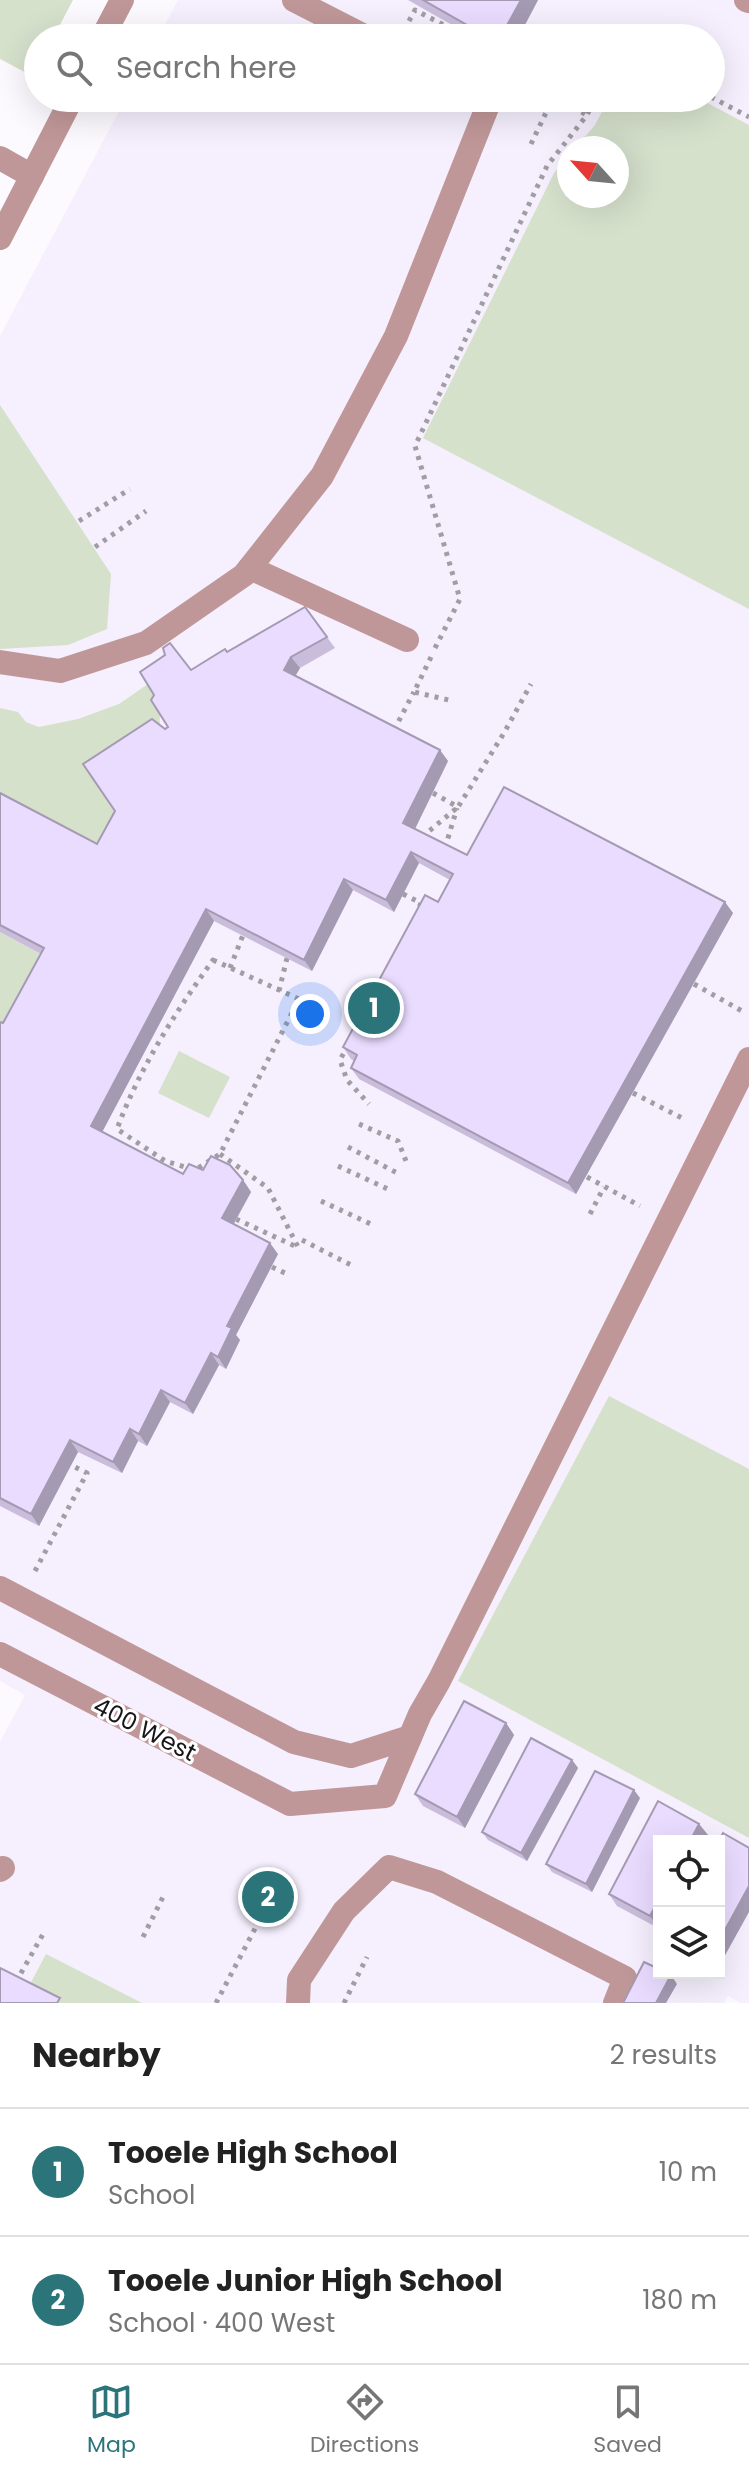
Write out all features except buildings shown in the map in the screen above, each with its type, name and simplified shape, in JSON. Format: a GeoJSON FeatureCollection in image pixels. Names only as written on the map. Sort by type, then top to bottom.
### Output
{"type":"FeatureCollection","features":[{"type":"Feature","properties":{"kind":"street"},"geometry":{"type":"LineString","coordinates":[[109,24],[122,0]]}},
{"type":"Feature","properties":{"kind":"street"},"geometry":{"type":"LineString","coordinates":[[294,0],[341,24]]}},
{"type":"Feature","properties":{"kind":"street"},"geometry":{"type":"LineString","coordinates":[[0,238],[65,112]]}},
{"type":"Feature","properties":{"kind":"street"},"geometry":{"type":"LineString","coordinates":[[0,662],[60,671],[146,643],[244,575],[322,476],[396,336],[485,112]]}},
{"type":"Feature","properties":{"kind":"street"},"geometry":{"type":"LineString","coordinates":[[0,158],[32,176]]}},
{"type":"Feature","properties":{"kind":"street"},"geometry":{"type":"LineString","coordinates":[[250,568],[407,640]]}},
{"type":"Feature","properties":{"kind":"street"},"geometry":{"type":"LineString","coordinates":[[0,1588],[294,1742],[351,1756],[410,1737],[749,1059]]}},
{"type":"Feature","properties":{"kind":"street","name":"400 West"},"geometry":{"type":"LineString","coordinates":[[0,1654],[290,1804],[385,1796],[410,1737]]}},
{"type":"Feature","properties":{"kind":"street"},"geometry":{"type":"LineString","coordinates":[[298,2003],[299,1980],[344,1911],[389,1867],[437,1882],[625,1978],[615,2003]]}},
{"type":"Feature","properties":{"kind":"path"},"geometry":{"type":"LineString","coordinates":[[409,21],[416,8],[444,24]]}},
{"type":"Feature","properties":{"kind":"path"},"geometry":{"type":"LineString","coordinates":[[725,104],[749,117]]}},
{"type":"Feature","properties":{"kind":"path"},"geometry":{"type":"LineString","coordinates":[[531,144],[547,112]]}},
{"type":"Feature","properties":{"kind":"path"},"geometry":{"type":"LineString","coordinates":[[581,112],[587,115]]}},
{"type":"Feature","properties":{"kind":"path"},"geometry":{"type":"LineString","coordinates":[[392,733],[460,599],[415,446],[547,166],[588,112]]}},
{"type":"Feature","properties":{"kind":"path"},"geometry":{"type":"LineString","coordinates":[[79,521],[130,489]]}},
{"type":"Feature","properties":{"kind":"path"},"geometry":{"type":"LineString","coordinates":[[95,547],[146,511]]}},
{"type":"Feature","properties":{"kind":"path"},"geometry":{"type":"LineString","coordinates":[[444,851],[458,807],[531,684]]}},
{"type":"Feature","properties":{"kind":"path"},"geometry":{"type":"LineString","coordinates":[[414,692],[453,701]]}},
{"type":"Feature","properties":{"kind":"path"},"geometry":{"type":"LineString","coordinates":[[433,793],[458,807]]}},
{"type":"Feature","properties":{"kind":"path"},"geometry":{"type":"LineString","coordinates":[[420,839],[458,807]]}},
{"type":"Feature","properties":{"kind":"path"},"geometry":{"type":"LineString","coordinates":[[403,894],[421,903],[413,918]]}},
{"type":"Feature","properties":{"kind":"path"},"geometry":{"type":"LineString","coordinates":[[230,968],[243,935]]}},
{"type":"Feature","properties":{"kind":"path"},"geometry":{"type":"LineString","coordinates":[[279,991],[287,958]]}},
{"type":"Feature","properties":{"kind":"path"},"geometry":{"type":"LineString","coordinates":[[213,960],[279,991],[299,999],[220,1154],[195,1170],[165,1161],[117,1129],[128,1098],[175,1012],[213,960]]}},
{"type":"Feature","properties":{"kind":"path"},"geometry":{"type":"LineString","coordinates":[[694,984],[742,1011]]}},
{"type":"Feature","properties":{"kind":"path"},"geometry":{"type":"LineString","coordinates":[[354,1034],[340,1060],[347,1080],[369,1104]]}},
{"type":"Feature","properties":{"kind":"path"},"geometry":{"type":"LineString","coordinates":[[633,1093],[684,1119]]}},
{"type":"Feature","properties":{"kind":"path"},"geometry":{"type":"LineString","coordinates":[[359,1124],[398,1141],[406,1161]]}},
{"type":"Feature","properties":{"kind":"path"},"geometry":{"type":"LineString","coordinates":[[134,1156],[140,1146]]}},
{"type":"Feature","properties":{"kind":"path"},"geometry":{"type":"LineString","coordinates":[[348,1147],[399,1174]]}},
{"type":"Feature","properties":{"kind":"path"},"geometry":{"type":"LineString","coordinates":[[220,1154],[268,1188],[298,1247],[236,1219]]}},
{"type":"Feature","properties":{"kind":"path"},"geometry":{"type":"LineString","coordinates":[[161,1170],[165,1161]]}},
{"type":"Feature","properties":{"kind":"path"},"geometry":{"type":"LineString","coordinates":[[338,1166],[390,1190]]}},
{"type":"Feature","properties":{"kind":"path"},"geometry":{"type":"LineString","coordinates":[[587,1177],[640,1206]]}},
{"type":"Feature","properties":{"kind":"path"},"geometry":{"type":"LineString","coordinates":[[590,1214],[604,1187]]}},
{"type":"Feature","properties":{"kind":"path"},"geometry":{"type":"LineString","coordinates":[[321,1201],[373,1225]]}},
{"type":"Feature","properties":{"kind":"path"},"geometry":{"type":"LineString","coordinates":[[302,1240],[351,1265]]}},
{"type":"Feature","properties":{"kind":"path"},"geometry":{"type":"LineString","coordinates":[[272,1267],[285,1273]]}},
{"type":"Feature","properties":{"kind":"path"},"geometry":{"type":"LineString","coordinates":[[35,1571],[87,1473],[71,1465]]}},
{"type":"Feature","properties":{"kind":"path"},"geometry":{"type":"LineString","coordinates":[[216,2003],[281,1879]]}},
{"type":"Feature","properties":{"kind":"path"},"geometry":{"type":"LineString","coordinates":[[143,1937],[163,1897]]}},
{"type":"Feature","properties":{"kind":"path"},"geometry":{"type":"LineString","coordinates":[[15,1984],[43,1934]]}},
{"type":"Feature","properties":{"kind":"path"},"geometry":{"type":"LineString","coordinates":[[344,2003],[367,1957]]}},
{"type":"Feature","properties":{"kind":"shaded area"},"geometry":{"type":"Polygon","coordinates":[[[178,0],[749,0],[749,2003],[741,2003],[728,1996],[724,2003],[0,2003],[0,1742],[25,1695],[0,1681],[0,336],[119,112],[725,112],[725,24],[165,24],[178,0]]]}},
{"type":"Feature","properties":{"kind":"green space"},"geometry":{"type":"Polygon","coordinates":[[[0,0],[73,0],[60,24],[24,24],[24,72],[0,59],[0,0]]]}},
{"type":"Feature","properties":{"kind":"green space"},"geometry":{"type":"Polygon","coordinates":[[[602,112],[724,112],[749,125],[749,609],[423,438],[557,169],[557,208],[629,208],[629,136],[585,136],[602,112]]]}},
{"type":"Feature","properties":{"kind":"green space"},"geometry":{"type":"Polygon","coordinates":[[[0,405],[111,574],[107,629],[68,645],[0,649],[0,405]]]}},
{"type":"Feature","properties":{"kind":"green space"},"geometry":{"type":"Polygon","coordinates":[[[148,684],[163,706],[159,732],[134,797],[105,856],[0,803],[0,708],[18,712],[26,722],[39,727],[78,719],[119,704],[148,684]]]}},
{"type":"Feature","properties":{"kind":"green space"},"geometry":{"type":"Polygon","coordinates":[[[0,932],[52,960],[0,1029],[0,932]]]}},
{"type":"Feature","properties":{"kind":"green space"},"geometry":{"type":"Polygon","coordinates":[[[179,1051],[230,1077],[209,1118],[158,1093],[179,1051]]]}},
{"type":"Feature","properties":{"kind":"green space"},"geometry":{"type":"Polygon","coordinates":[[[609,1396],[749,1469],[749,1838],[458,1681],[609,1396]]]}},
{"type":"Feature","properties":{"kind":"green space"},"geometry":{"type":"Polygon","coordinates":[[[46,1954],[142,2003],[52,2003],[27,1990],[46,1954]]]}},
{"type":"Feature","properties":{"kind":"place","name":"Tooele High School"},"geometry":{"type":"Point","coordinates":[374,1008]}},
{"type":"Feature","properties":{"kind":"place","name":"Tooele Junior High School"},"geometry":{"type":"Point","coordinates":[268,1897]}}]}
